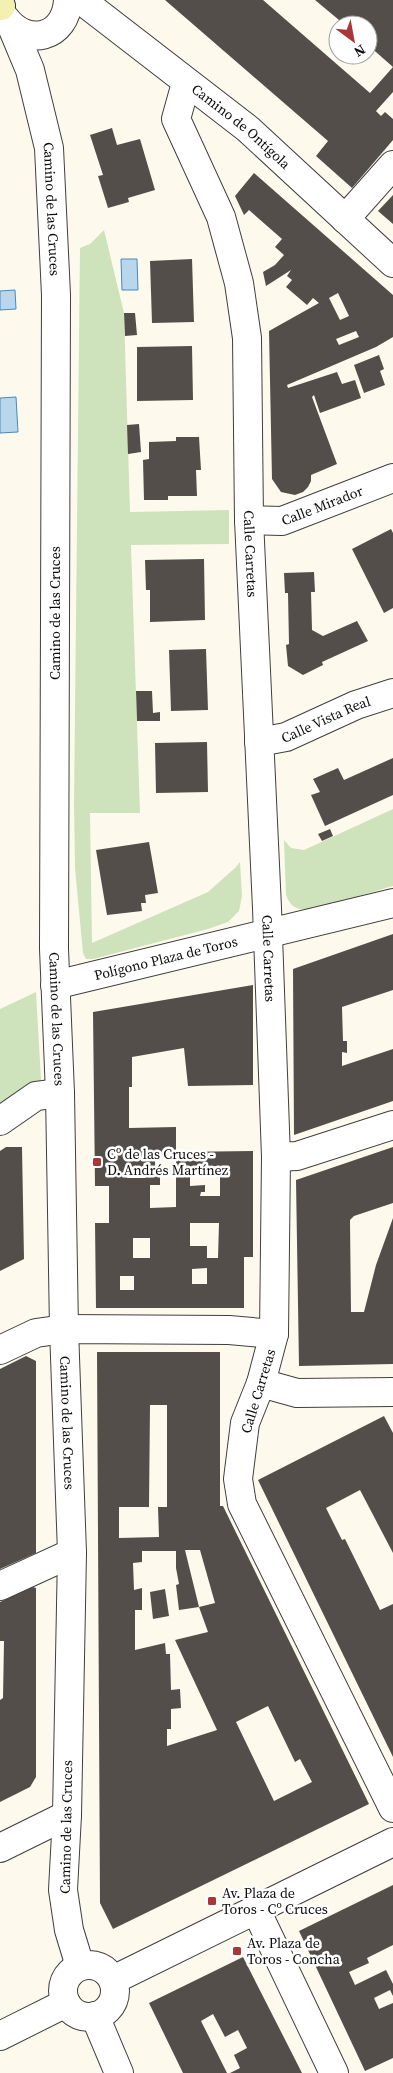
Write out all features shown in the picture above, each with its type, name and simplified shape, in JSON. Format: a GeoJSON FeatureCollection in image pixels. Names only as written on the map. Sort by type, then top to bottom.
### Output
{"type":"FeatureCollection","features":[{"type":"Feature","properties":{"kind":"street"},"geometry":{"type":"LineString","coordinates":[[30,70],[55,29],[63,20],[68,10],[68,0]]}},
{"type":"Feature","properties":{"kind":"street","name":"Camino de Ontígola"},"geometry":{"type":"LineString","coordinates":[[81,0],[248,128],[393,263]]}},
{"type":"Feature","properties":{"kind":"street"},"geometry":{"type":"LineString","coordinates":[[4,9],[22,34],[34,36],[45,34],[55,29]]}},
{"type":"Feature","properties":{"kind":"street","name":"Camino de las Cruces"},"geometry":{"type":"LineString","coordinates":[[4,9],[30,70],[49,148],[56,295],[54,909],[60,1094],[64,1329],[72,1553],[67,1815],[63,1890],[69,1930],[80,1966]]}},
{"type":"Feature","properties":{"kind":"street","name":"Calle Carretas"},"geometry":{"type":"LineString","coordinates":[[186,82],[176,119],[221,217],[239,283],[247,338],[249,520],[276,1157],[274,1334],[261,1383],[245,1422],[238,1479],[242,1504],[393,1808]]}},
{"type":"Feature","properties":{"kind":"street"},"geometry":{"type":"LineString","coordinates":[[345,219],[393,165]]}},
{"type":"Feature","properties":{"kind":"street","name":"Calle Mirador"},"geometry":{"type":"LineString","coordinates":[[249,520],[282,522],[393,478]]}},
{"type":"Feature","properties":{"kind":"street","name":"Calle Vista Real"},"geometry":{"type":"LineString","coordinates":[[259,742],[286,738],[356,705],[393,693]]}},
{"type":"Feature","properties":{"kind":"street","name":"Polígono Plaza de Toros"},"geometry":{"type":"LineString","coordinates":[[55,985],[393,903]]}},
{"type":"Feature","properties":{"kind":"street"},"geometry":{"type":"LineString","coordinates":[[0,1121],[36,1096],[60,1094]]}},
{"type":"Feature","properties":{"kind":"street"},"geometry":{"type":"LineString","coordinates":[[276,1157],[297,1156],[393,1125]]}},
{"type":"Feature","properties":{"kind":"street"},"geometry":{"type":"LineString","coordinates":[[0,1350],[36,1333],[64,1329],[229,1330],[274,1334]]}},
{"type":"Feature","properties":{"kind":"street"},"geometry":{"type":"LineString","coordinates":[[261,1383],[297,1393],[393,1392]]}},
{"type":"Feature","properties":{"kind":"street"},"geometry":{"type":"LineString","coordinates":[[0,1586],[72,1553]]}},
{"type":"Feature","properties":{"kind":"street"},"geometry":{"type":"LineString","coordinates":[[0,1848],[67,1815]]}},
{"type":"Feature","properties":{"kind":"street"},"geometry":{"type":"LineString","coordinates":[[113,1980],[393,1842]]}},
{"type":"Feature","properties":{"kind":"street"},"geometry":{"type":"LineString","coordinates":[[256,1910],[334,2073]]}},
{"type":"Feature","properties":{"kind":"street"},"geometry":{"type":"LineString","coordinates":[[93,1964],[105,1970],[113,1980],[115,1993],[111,2005],[95,2016],[88,2017],[75,2013],[66,2003],[63,1988],[68,1975],[80,1966],[93,1964]]}},
{"type":"Feature","properties":{"kind":"street"},"geometry":{"type":"LineString","coordinates":[[0,2036],[66,2003]]}},
{"type":"Feature","properties":{"kind":"street"},"geometry":{"type":"LineString","coordinates":[[95,2016],[119,2073]]}},
{"type":"Feature","properties":{"kind":"green space"},"geometry":{"type":"Polygon","coordinates":[[[104,230],[124,313],[130,512],[229,510],[229,544],[131,545],[140,813],[90,813],[92,943],[208,892],[240,862],[242,896],[239,911],[228,922],[93,959],[86,959],[83,953],[75,868],[74,804],[80,248],[90,244],[104,230]]]}},
{"type":"Feature","properties":{"kind":"green space"},"geometry":{"type":"Polygon","coordinates":[[[393,809],[393,886],[316,908],[299,909],[291,904],[286,895],[284,840],[291,848],[304,850],[393,809]]]}},
{"type":"Feature","properties":{"kind":"green space"},"geometry":{"type":"Polygon","coordinates":[[[36,992],[41,1080],[0,1109],[0,1009],[36,992]]]}},
{"type":"Feature","properties":{"kind":"water"},"geometry":{"type":"Polygon","coordinates":[[[121,259],[137,259],[138,290],[122,290],[121,259]]]}},
{"type":"Feature","properties":{"kind":"water"},"geometry":{"type":"Polygon","coordinates":[[[15,290],[16,309],[0,310],[0,291],[15,290]]]}},
{"type":"Feature","properties":{"kind":"water"},"geometry":{"type":"Polygon","coordinates":[[[16,397],[18,432],[0,433],[0,398],[16,397]]]}},
{"type":"Feature","properties":{"kind":"building"},"geometry":{"type":"Polygon","coordinates":[[[165,0],[263,0],[328,56],[328,65],[338,65],[370,93],[393,67],[393,92],[376,111],[381,116],[385,112],[393,119],[393,140],[352,188],[316,156],[328,141],[165,0]]]}},
{"type":"Feature","properties":{"kind":"building"},"geometry":{"type":"Polygon","coordinates":[[[315,0],[393,0],[393,67],[378,54],[378,15],[333,15],[315,0]]]}},
{"type":"Feature","properties":{"kind":"building"},"geometry":{"type":"Polygon","coordinates":[[[112,128],[117,145],[140,139],[155,190],[128,198],[129,202],[108,208],[98,176],[103,175],[90,135],[112,128]]]}},
{"type":"Feature","properties":{"kind":"building"},"geometry":{"type":"Polygon","coordinates":[[[254,173],[393,295],[393,337],[376,347],[287,385],[288,388],[337,372],[342,384],[355,380],[361,398],[320,413],[314,395],[312,397],[337,464],[311,475],[308,487],[303,492],[295,495],[281,492],[272,479],[269,331],[319,303],[313,298],[307,305],[286,287],[292,280],[287,276],[291,270],[266,286],[263,272],[275,265],[284,255],[275,247],[282,239],[249,210],[244,215],[235,196],[254,173]],[[338,293],[329,298],[340,320],[349,316],[338,293]],[[356,331],[336,339],[339,345],[359,337],[356,331]]]}},
{"type":"Feature","properties":{"kind":"building"},"geometry":{"type":"Polygon","coordinates":[[[393,195],[393,224],[378,211],[393,195]]]}},
{"type":"Feature","properties":{"kind":"building"},"geometry":{"type":"Polygon","coordinates":[[[192,259],[194,322],[152,323],[150,261],[192,259]]]}},
{"type":"Feature","properties":{"kind":"building"},"geometry":{"type":"Polygon","coordinates":[[[124,313],[135,313],[137,335],[125,336],[124,313]]]}},
{"type":"Feature","properties":{"kind":"building"},"geometry":{"type":"Polygon","coordinates":[[[192,346],[193,400],[137,401],[137,347],[192,346]]]}},
{"type":"Feature","properties":{"kind":"building"},"geometry":{"type":"Polygon","coordinates":[[[379,355],[384,369],[380,371],[385,385],[364,393],[354,365],[379,355]]]}},
{"type":"Feature","properties":{"kind":"building"},"geometry":{"type":"Polygon","coordinates":[[[139,424],[141,452],[128,454],[127,425],[139,424]]]}},
{"type":"Feature","properties":{"kind":"building"},"geometry":{"type":"Polygon","coordinates":[[[176,437],[199,437],[201,470],[196,470],[197,496],[168,496],[168,500],[144,500],[143,460],[149,459],[149,442],[176,441],[176,437]]]}},
{"type":"Feature","properties":{"kind":"building"},"geometry":{"type":"Polygon","coordinates":[[[391,529],[393,533],[393,608],[384,613],[352,549],[391,529]]]}},
{"type":"Feature","properties":{"kind":"building"},"geometry":{"type":"Polygon","coordinates":[[[204,559],[205,620],[150,622],[150,590],[146,590],[145,560],[204,559]]]}},
{"type":"Feature","properties":{"kind":"building"},"geometry":{"type":"Polygon","coordinates":[[[314,572],[315,592],[311,592],[312,630],[323,636],[357,621],[368,641],[322,662],[323,665],[303,675],[288,666],[286,645],[289,644],[288,593],[285,593],[284,573],[314,572]]]}},
{"type":"Feature","properties":{"kind":"building"},"geometry":{"type":"Polygon","coordinates":[[[206,649],[208,710],[171,711],[169,650],[206,649]]]}},
{"type":"Feature","properties":{"kind":"building"},"geometry":{"type":"Polygon","coordinates":[[[136,691],[152,691],[153,713],[160,712],[160,721],[137,721],[136,691]]]}},
{"type":"Feature","properties":{"kind":"building"},"geometry":{"type":"Polygon","coordinates":[[[207,742],[208,792],[156,793],[155,743],[207,742]]]}},
{"type":"Feature","properties":{"kind":"building"},"geometry":{"type":"Polygon","coordinates":[[[393,758],[393,795],[325,826],[311,795],[320,792],[313,779],[338,768],[344,780],[393,758]]]}},
{"type":"Feature","properties":{"kind":"building"},"geometry":{"type":"Polygon","coordinates":[[[330,829],[333,836],[322,841],[318,834],[330,829]]]}},
{"type":"Feature","properties":{"kind":"building"},"geometry":{"type":"Polygon","coordinates":[[[149,842],[158,893],[145,895],[146,903],[141,903],[142,911],[107,915],[96,850],[149,842]]]}},
{"type":"Feature","properties":{"kind":"building"},"geometry":{"type":"Polygon","coordinates":[[[393,934],[393,990],[342,1007],[343,1041],[347,1041],[347,1053],[342,1052],[342,1066],[393,1049],[393,1101],[294,1135],[293,969],[393,934]]]}},
{"type":"Feature","properties":{"kind":"building"},"geometry":{"type":"Polygon","coordinates":[[[253,985],[253,1085],[188,1086],[184,1048],[132,1057],[132,1087],[129,1087],[129,1128],[176,1127],[176,1152],[253,1151],[253,1257],[244,1257],[244,1308],[96,1308],[95,1223],[109,1223],[109,1186],[95,1186],[93,1012],[253,985]],[[176,1152],[155,1153],[155,1174],[160,1174],[160,1185],[150,1185],[150,1208],[176,1207],[176,1152]],[[220,1166],[190,1167],[190,1186],[205,1185],[205,1192],[201,1192],[200,1196],[220,1196],[220,1166]],[[128,1169],[127,1178],[146,1178],[145,1169],[128,1169]],[[190,1223],[190,1246],[207,1246],[207,1258],[218,1258],[219,1223],[190,1223]],[[133,1238],[133,1258],[150,1258],[150,1238],[133,1238]],[[207,1268],[192,1269],[192,1284],[207,1284],[207,1268]],[[120,1276],[120,1290],[134,1290],[134,1276],[120,1276]]]}},
{"type":"Feature","properties":{"kind":"building"},"geometry":{"type":"Polygon","coordinates":[[[6,1147],[22,1147],[24,1259],[0,1271],[0,1151],[6,1147]]]}},
{"type":"Feature","properties":{"kind":"building"},"geometry":{"type":"Polygon","coordinates":[[[393,1147],[393,1203],[354,1216],[350,1220],[351,1312],[364,1312],[376,1265],[393,1218],[393,1364],[299,1366],[296,1180],[393,1147]]]}},
{"type":"Feature","properties":{"kind":"building"},"geometry":{"type":"Polygon","coordinates":[[[97,1352],[220,1352],[220,1506],[223,1506],[369,1804],[113,1929],[100,1903],[97,1352]],[[150,1405],[149,1507],[119,1507],[119,1538],[159,1537],[158,1507],[167,1507],[167,1405],[150,1405]],[[185,1550],[199,1607],[215,1603],[200,1550],[185,1550]],[[142,1551],[142,1562],[133,1563],[134,1590],[142,1588],[142,1610],[135,1610],[135,1650],[165,1643],[166,1654],[170,1654],[171,1690],[180,1689],[181,1708],[171,1709],[171,1729],[167,1729],[167,1746],[217,1730],[175,1640],[208,1632],[199,1607],[179,1610],[176,1585],[179,1584],[176,1568],[176,1551],[142,1551]],[[268,1706],[236,1722],[274,1801],[312,1782],[300,1759],[295,1762],[268,1706]]]}},
{"type":"Feature","properties":{"kind":"building"},"geometry":{"type":"Polygon","coordinates":[[[26,1356],[36,1361],[36,1553],[0,1569],[0,1369],[26,1356]]]}},
{"type":"Feature","properties":{"kind":"building"},"geometry":{"type":"Polygon","coordinates":[[[384,1416],[393,1433],[393,1553],[360,1490],[326,1508],[342,1540],[345,1539],[380,1610],[393,1604],[393,1757],[258,1480],[384,1416]]]}},
{"type":"Feature","properties":{"kind":"building"},"geometry":{"type":"Polygon","coordinates":[[[33,1587],[36,1588],[36,1777],[30,1787],[0,1802],[0,1700],[3,1698],[4,1641],[0,1641],[0,1602],[33,1587]]]}},
{"type":"Feature","properties":{"kind":"building"},"geometry":{"type":"Polygon","coordinates":[[[165,1589],[169,1616],[153,1619],[150,1592],[165,1589]]]}},
{"type":"Feature","properties":{"kind":"building"},"geometry":{"type":"Polygon","coordinates":[[[393,1885],[393,1945],[367,1958],[369,1963],[349,1972],[355,1985],[386,1970],[393,1984],[393,1996],[390,1990],[374,1998],[379,2009],[393,2003],[393,2058],[365,2071],[299,1931],[393,1885]]]}},
{"type":"Feature","properties":{"kind":"building"},"geometry":{"type":"Polygon","coordinates":[[[243,1957],[302,2073],[230,2073],[240,2068],[234,2055],[247,2048],[238,2030],[225,2037],[213,2014],[201,2021],[227,2073],[183,2073],[149,2003],[243,1957]]]}},
{"type":"Feature","properties":{"kind":"place","name":"Cº de las Cruces - D. Andrés Martínez"},"geometry":{"type":"Point","coordinates":[97,1162]}},
{"type":"Feature","properties":{"kind":"place","name":"Av. Plaza de Toros - Cº Cruces"},"geometry":{"type":"Point","coordinates":[212,1901]}},
{"type":"Feature","properties":{"kind":"place","name":"Av. Plaza de Toros - Concha"},"geometry":{"type":"Point","coordinates":[237,1951]}}]}
